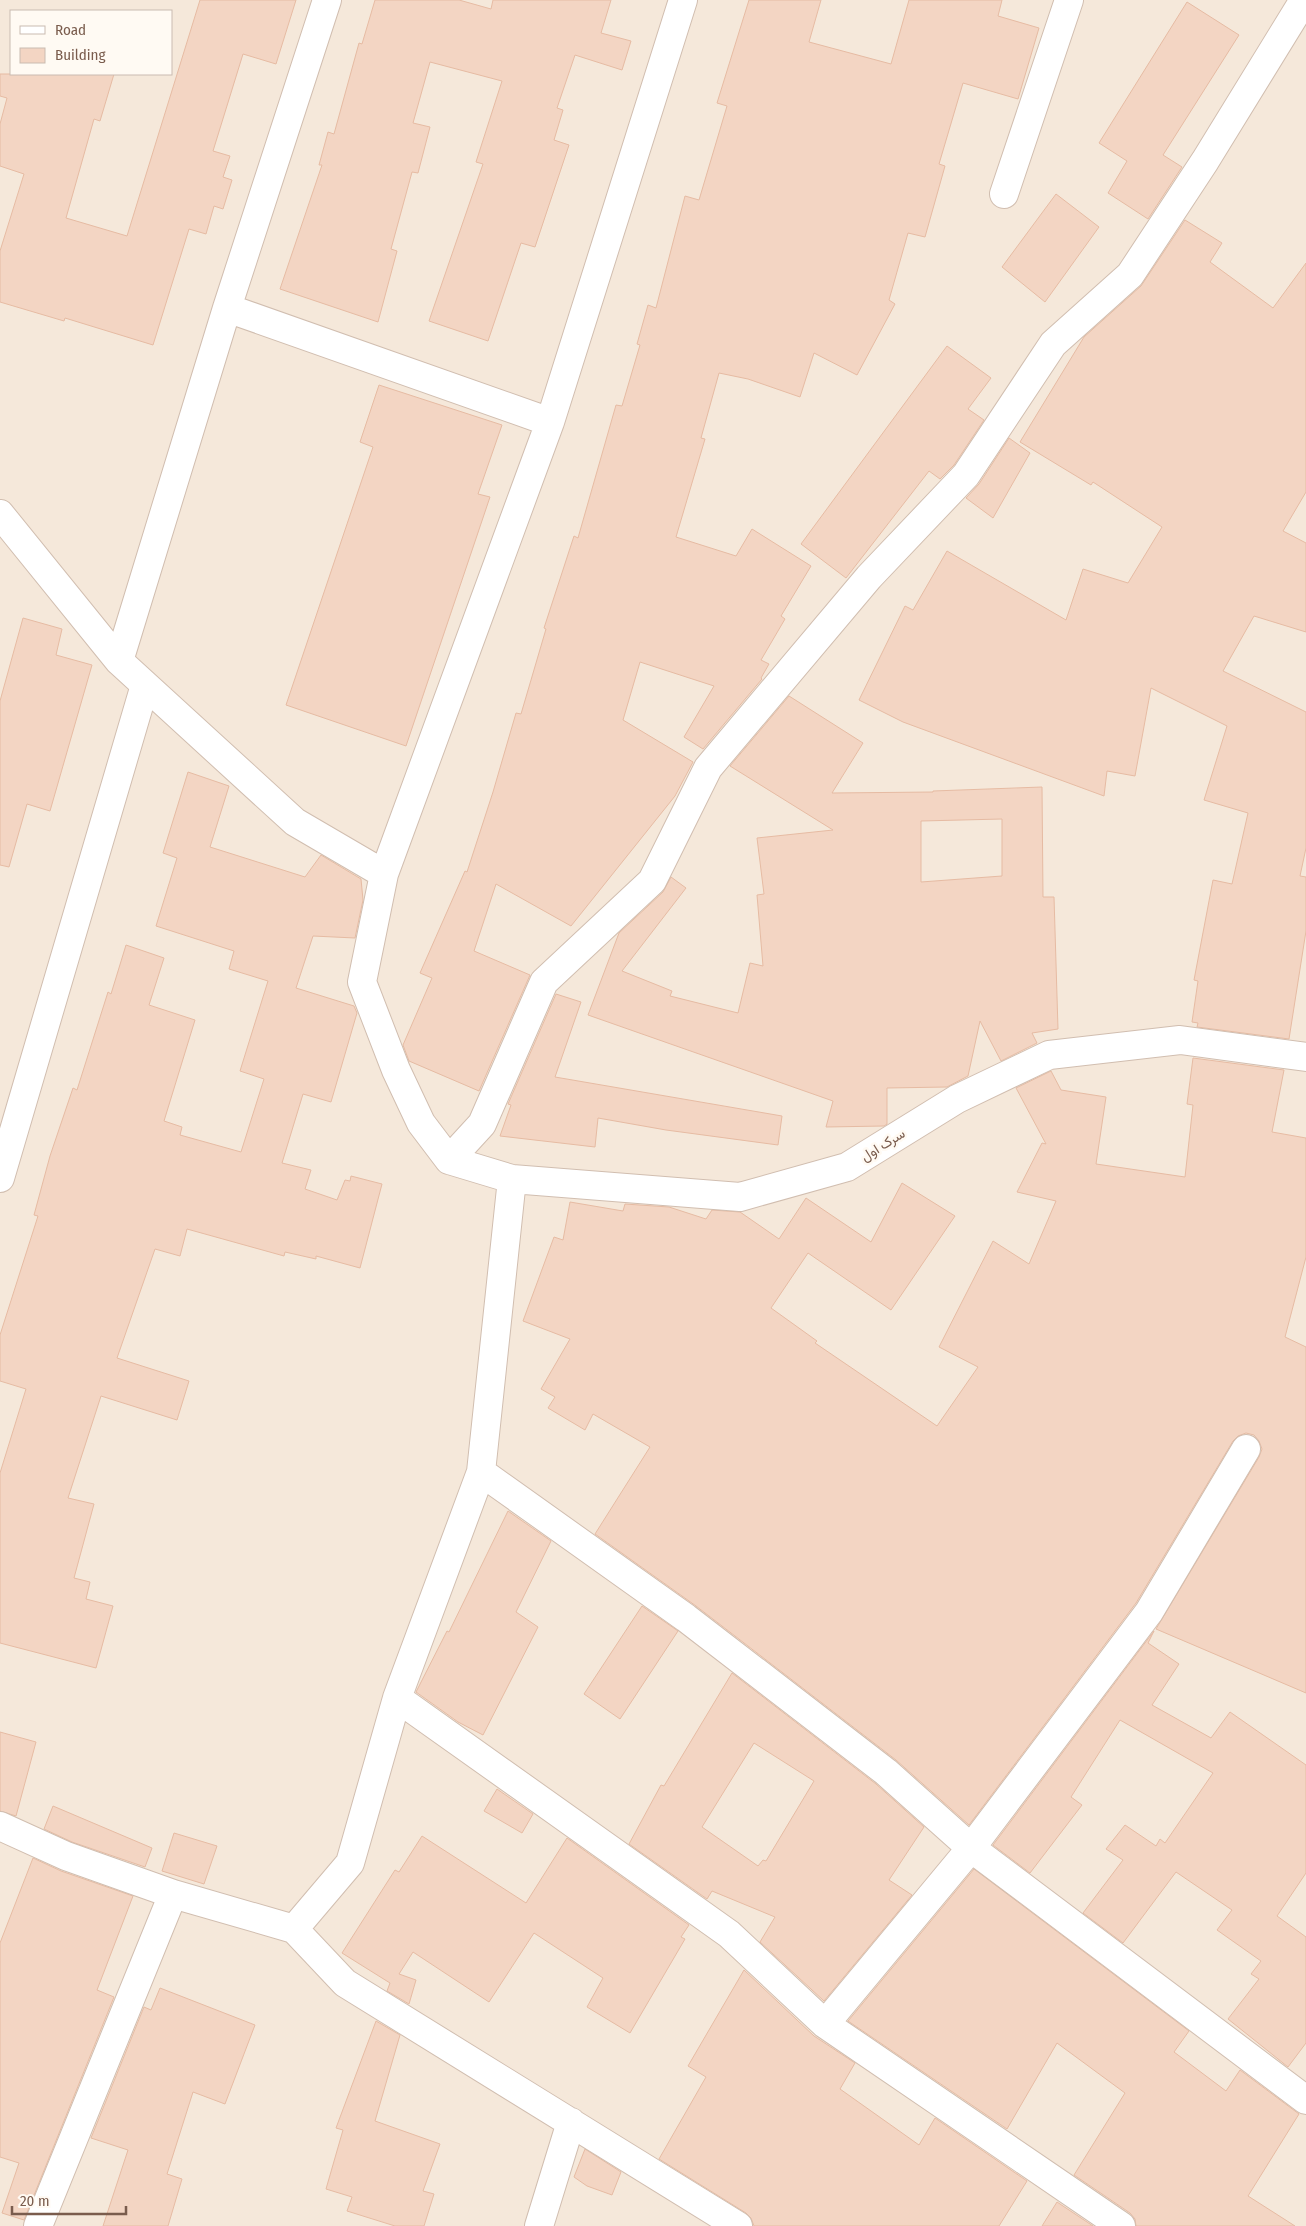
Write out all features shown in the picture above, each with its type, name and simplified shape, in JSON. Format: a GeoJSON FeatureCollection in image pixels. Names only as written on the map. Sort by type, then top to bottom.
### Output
{"type":"FeatureCollection","features":[{"type":"Feature","properties":{"kind":"street"},"geometry":{"type":"LineString","coordinates":[[119,661],[227,308],[327,0]]}},
{"type":"Feature","properties":{"kind":"street"},"geometry":{"type":"LineString","coordinates":[[683,0],[550,422],[384,874],[362,982],[396,1070],[421,1123],[449,1160],[482,1124],[544,982],[652,881],[708,768],[869,577],[966,475],[1053,344],[1130,275],[1205,162],[1304,0]]}},
{"type":"Feature","properties":{"kind":"street"},"geometry":{"type":"LineString","coordinates":[[1004,194],[1069,0]]}},
{"type":"Feature","properties":{"kind":"street"},"geometry":{"type":"LineString","coordinates":[[227,308],[550,422]]}},
{"type":"Feature","properties":{"kind":"street"},"geometry":{"type":"LineString","coordinates":[[0,514],[119,661],[295,822],[384,874]]}},
{"type":"Feature","properties":{"kind":"street"},"geometry":{"type":"LineString","coordinates":[[0,1178],[146,685]]}},
{"type":"Feature","properties":{"kind":"street","name":"سرک اول"},"geometry":{"type":"LineString","coordinates":[[449,1160],[512,1179],[740,1196],[847,1167],[957,1099],[1050,1055],[1180,1040],[1306,1058]]}},
{"type":"Feature","properties":{"kind":"street"},"geometry":{"type":"LineString","coordinates":[[294,1929],[350,1863],[397,1698],[481,1472],[512,1179]]}},
{"type":"Feature","properties":{"kind":"street"},"geometry":{"type":"LineString","coordinates":[[825,2024],[971,1848],[1149,1612],[1246,1449]]}},
{"type":"Feature","properties":{"kind":"street"},"geometry":{"type":"LineString","coordinates":[[481,1472],[694,1624],[886,1772],[971,1848],[1306,2100]]}},
{"type":"Feature","properties":{"kind":"street"},"geometry":{"type":"LineString","coordinates":[[397,1698],[729,1934],[825,2024],[1121,2226]]}},
{"type":"Feature","properties":{"kind":"street"},"geometry":{"type":"LineString","coordinates":[[0,1826],[66,1856],[173,1894],[294,1929],[345,1983],[738,2226]]}},
{"type":"Feature","properties":{"kind":"street"},"geometry":{"type":"LineString","coordinates":[[38,2226],[173,1894]]}},
{"type":"Feature","properties":{"kind":"street"},"geometry":{"type":"LineString","coordinates":[[539,2226],[571,2122]]}},
{"type":"Feature","properties":{"kind":"shaded area"},"geometry":{"type":"Polygon","coordinates":[[[0,0],[1306,0],[1306,2226],[0,2226],[0,0]]]}},
{"type":"Feature","properties":{"kind":"building"},"geometry":{"type":"Polygon","coordinates":[[[200,0],[296,0],[276,64],[243,54],[213,151],[230,156],[223,177],[232,180],[223,209],[214,206],[206,234],[189,229],[153,345],[65,318],[64,321],[0,302],[0,251],[24,174],[0,166],[0,124],[7,98],[0,96],[0,74],[114,75],[100,121],[94,119],[66,218],[127,236],[200,0]]]}},
{"type":"Feature","properties":{"kind":"building"},"geometry":{"type":"Polygon","coordinates":[[[375,0],[459,0],[491,9],[493,0],[611,0],[601,33],[631,41],[622,70],[575,55],[557,108],[563,110],[554,140],[569,145],[535,247],[521,243],[488,341],[429,321],[483,164],[476,162],[502,81],[430,62],[413,123],[430,127],[418,173],[412,172],[391,249],[397,251],[378,322],[280,289],[322,165],[319,165],[328,132],[334,134],[359,43],[362,44],[375,0]]]}},
{"type":"Feature","properties":{"kind":"building"},"geometry":{"type":"Polygon","coordinates":[[[749,0],[821,0],[809,42],[891,64],[909,0],[1002,0],[998,16],[1039,28],[1018,99],[963,83],[939,164],[945,166],[925,237],[908,233],[889,300],[895,304],[857,375],[814,353],[800,397],[748,379],[719,373],[701,438],[705,439],[676,537],[736,556],[752,529],[811,566],[781,616],[785,619],[761,660],[769,664],[762,679],[703,749],[684,737],[714,686],[640,662],[623,720],[693,762],[675,796],[571,926],[496,884],[474,951],[530,975],[479,1091],[409,1061],[403,1045],[432,978],[420,973],[465,871],[467,872],[516,713],[521,714],[546,629],[544,628],[574,536],[578,538],[616,405],[622,406],[640,345],[637,344],[648,305],[656,308],[685,196],[699,200],[727,106],[717,103],[749,0]]]}},
{"type":"Feature","properties":{"kind":"building"},"geometry":{"type":"Polygon","coordinates":[[[1187,2],[1239,35],[1163,155],[1182,167],[1148,219],[1108,193],[1127,161],[1099,143],[1187,2]]]}},
{"type":"Feature","properties":{"kind":"building"},"geometry":{"type":"Polygon","coordinates":[[[1056,194],[1099,227],[1045,302],[1002,267],[1056,194]]]}},
{"type":"Feature","properties":{"kind":"building"},"geometry":{"type":"Polygon","coordinates":[[[1185,220],[1222,243],[1210,262],[1273,308],[1306,263],[1306,492],[1283,531],[1306,543],[1306,632],[1254,616],[1223,671],[1306,712],[1306,848],[1300,876],[1306,877],[1306,931],[1289,1039],[1197,1027],[1198,1023],[1192,1022],[1198,981],[1194,980],[1213,880],[1232,884],[1248,813],[1204,800],[1227,726],[1151,688],[1135,776],[1107,771],[1104,796],[903,722],[859,700],[905,606],[913,610],[947,551],[1066,620],[1083,569],[1128,583],[1162,527],[1093,482],[1091,485],[1020,442],[1084,337],[1141,286],[1185,220]]]}},
{"type":"Feature","properties":{"kind":"building"},"geometry":{"type":"Polygon","coordinates":[[[947,346],[991,378],[968,409],[984,420],[954,465],[940,479],[929,471],[846,578],[801,544],[947,346]]]}},
{"type":"Feature","properties":{"kind":"building"},"geometry":{"type":"Polygon","coordinates":[[[379,385],[502,425],[478,494],[490,497],[406,746],[286,705],[373,447],[360,442],[379,385]]]}},
{"type":"Feature","properties":{"kind":"building"},"geometry":{"type":"Polygon","coordinates":[[[1009,438],[1030,453],[993,518],[966,498],[979,484],[1009,438]]]}},
{"type":"Feature","properties":{"kind":"building"},"geometry":{"type":"Polygon","coordinates":[[[23,618],[62,629],[56,655],[92,665],[50,811],[27,804],[9,867],[0,865],[0,701],[23,618]]]}},
{"type":"Feature","properties":{"kind":"building"},"geometry":{"type":"Polygon","coordinates":[[[789,696],[863,743],[832,793],[933,792],[1042,787],[1043,897],[1054,897],[1058,1029],[1032,1033],[1037,1043],[1001,1061],[980,1021],[968,1076],[947,1087],[887,1088],[887,1124],[884,1126],[826,1127],[833,1101],[588,1015],[619,933],[663,892],[671,877],[686,888],[622,971],[672,991],[670,996],[738,1013],[750,963],[763,966],[757,895],[764,894],[757,838],[833,830],[730,766],[789,696]],[[1002,819],[921,821],[921,882],[1002,876],[1002,819]]]}},
{"type":"Feature","properties":{"kind":"building"},"geometry":{"type":"Polygon","coordinates":[[[188,772],[229,786],[210,847],[305,877],[321,855],[361,879],[363,900],[355,938],[313,936],[296,988],[354,1006],[357,1013],[331,1102],[303,1094],[282,1163],[311,1170],[305,1189],[337,1200],[345,1180],[350,1181],[351,1176],[382,1184],[360,1268],[316,1256],[316,1259],[285,1252],[284,1256],[187,1229],[180,1256],[155,1249],[117,1358],[189,1381],[177,1420],[101,1396],[68,1498],[94,1504],[74,1578],[90,1582],[86,1599],[113,1606],[96,1668],[0,1643],[0,1473],[26,1389],[0,1381],[0,1335],[38,1216],[34,1215],[50,1156],[73,1088],[77,1090],[108,992],[111,994],[126,945],[164,958],[149,1005],[195,1020],[164,1121],[182,1127],[180,1135],[241,1152],[264,1079],[240,1071],[268,981],[229,969],[234,951],[156,926],[177,858],[163,853],[188,772]]]}},
{"type":"Feature","properties":{"kind":"building"},"geometry":{"type":"Polygon","coordinates":[[[556,994],[581,1002],[555,1077],[782,1116],[778,1145],[666,1130],[598,1118],[595,1147],[500,1136],[511,1105],[508,1104],[556,994]]]}},
{"type":"Feature","properties":{"kind":"building"},"geometry":{"type":"Polygon","coordinates":[[[1193,1058],[1284,1070],[1272,1132],[1306,1138],[1306,1257],[1285,1337],[1306,1347],[1306,1693],[1156,1629],[1259,1457],[1262,1449],[1259,1441],[1254,1435],[1246,1433],[1238,1436],[1233,1441],[1136,1603],[969,1825],[896,1760],[696,1606],[595,1534],[650,1447],[593,1414],[585,1430],[548,1408],[555,1397],[541,1389],[570,1339],[523,1321],[554,1237],[563,1240],[570,1202],[623,1211],[625,1204],[669,1207],[706,1219],[712,1210],[740,1212],[779,1239],[806,1198],[871,1242],[902,1183],[955,1216],[891,1310],[808,1253],[771,1308],[817,1341],[815,1343],[937,1426],[978,1367],[939,1347],[993,1241],[1029,1264],[1056,1201],[1017,1192],[1042,1143],[1046,1144],[1016,1088],[1051,1071],[1061,1090],[1106,1097],[1096,1164],[1185,1177],[1193,1105],[1187,1104],[1193,1058]]]}},
{"type":"Feature","properties":{"kind":"building"},"geometry":{"type":"Polygon","coordinates":[[[508,1511],[551,1541],[516,1612],[538,1627],[483,1735],[458,1722],[416,1692],[447,1631],[449,1632],[508,1511]]]}},
{"type":"Feature","properties":{"kind":"building"},"geometry":{"type":"Polygon","coordinates":[[[642,1606],[678,1631],[620,1719],[584,1694],[642,1606]]]}},
{"type":"Feature","properties":{"kind":"building"},"geometry":{"type":"Polygon","coordinates":[[[1154,1631],[1148,1643],[1179,1664],[1152,1705],[1211,1738],[1230,1712],[1306,1765],[1306,1873],[1277,1916],[1306,1937],[1306,2043],[1288,2067],[1228,2019],[1259,1979],[1251,1974],[1261,1961],[1217,1930],[1232,1910],[1176,1872],[1123,1943],[1083,1913],[1123,1860],[1106,1849],[1125,1825],[1156,1846],[1160,1839],[1165,1843],[1213,1773],[1120,1720],[1071,1797],[1082,1805],[1030,1873],[993,1845],[1154,1631]]]}},
{"type":"Feature","properties":{"kind":"building"},"geometry":{"type":"Polygon","coordinates":[[[732,1673],[876,1784],[924,1827],[889,1880],[912,1895],[824,2001],[760,1942],[775,1917],[712,1891],[707,1899],[629,1844],[661,1785],[664,1786],[732,1673]],[[754,1743],[702,1827],[758,1866],[763,1860],[766,1861],[814,1781],[754,1743]]]}},
{"type":"Feature","properties":{"kind":"building"},"geometry":{"type":"Polygon","coordinates":[[[0,1732],[36,1742],[16,1816],[0,1811],[0,1732]]]}},
{"type":"Feature","properties":{"kind":"building"},"geometry":{"type":"Polygon","coordinates":[[[497,1789],[533,1814],[522,1833],[484,1811],[497,1789]]]}},
{"type":"Feature","properties":{"kind":"building"},"geometry":{"type":"Polygon","coordinates":[[[53,1806],[152,1848],[145,1867],[72,1842],[44,1829],[53,1806]]]}},
{"type":"Feature","properties":{"kind":"building"},"geometry":{"type":"Polygon","coordinates":[[[174,1833],[217,1846],[204,1884],[162,1871],[174,1833]]]}},
{"type":"Feature","properties":{"kind":"building"},"geometry":{"type":"Polygon","coordinates":[[[422,1836],[526,1903],[567,1838],[689,1925],[681,1937],[685,1939],[630,2033],[587,2007],[603,1978],[534,1933],[489,2002],[413,1952],[399,1974],[416,1980],[409,2004],[387,1991],[390,1983],[342,1953],[395,1870],[399,1872],[422,1836]]]}},
{"type":"Feature","properties":{"kind":"building"},"geometry":{"type":"Polygon","coordinates":[[[33,1858],[61,1871],[133,1896],[97,1990],[114,1997],[24,2220],[2,2213],[19,2163],[0,2157],[0,1943],[33,1858]]]}},
{"type":"Feature","properties":{"kind":"building"},"geometry":{"type":"Polygon","coordinates":[[[974,1869],[1189,2031],[1174,2052],[1226,2091],[1240,2070],[1299,2114],[1248,2196],[1295,2226],[1136,2226],[1135,2219],[1130,2213],[1074,2175],[1125,2093],[1057,2043],[1007,2129],[848,2021],[974,1869]]]}},
{"type":"Feature","properties":{"kind":"building"},"geometry":{"type":"Polygon","coordinates":[[[744,1970],[814,2036],[855,2063],[840,2089],[919,2145],[935,2118],[1027,2181],[999,2226],[754,2226],[751,2218],[746,2213],[659,2159],[706,2077],[688,2066],[744,1970]]]}},
{"type":"Feature","properties":{"kind":"building"},"geometry":{"type":"Polygon","coordinates":[[[160,1988],[255,2025],[225,2104],[193,2092],[167,2174],[182,2179],[168,2226],[103,2226],[128,2150],[91,2138],[144,2007],[151,2010],[160,1988]]]}},
{"type":"Feature","properties":{"kind":"building"},"geometry":{"type":"Polygon","coordinates":[[[376,2021],[400,2035],[375,2121],[440,2144],[423,2191],[434,2194],[424,2226],[395,2226],[347,2211],[352,2197],[326,2189],[343,2130],[336,2128],[376,2021]]]}},
{"type":"Feature","properties":{"kind":"building"},"geometry":{"type":"Polygon","coordinates":[[[585,2149],[621,2172],[612,2195],[587,2186],[574,2177],[585,2149]]]}},
{"type":"Feature","properties":{"kind":"building"},"geometry":{"type":"Polygon","coordinates":[[[1057,2202],[1093,2226],[1042,2226],[1057,2202]]]}}]}
